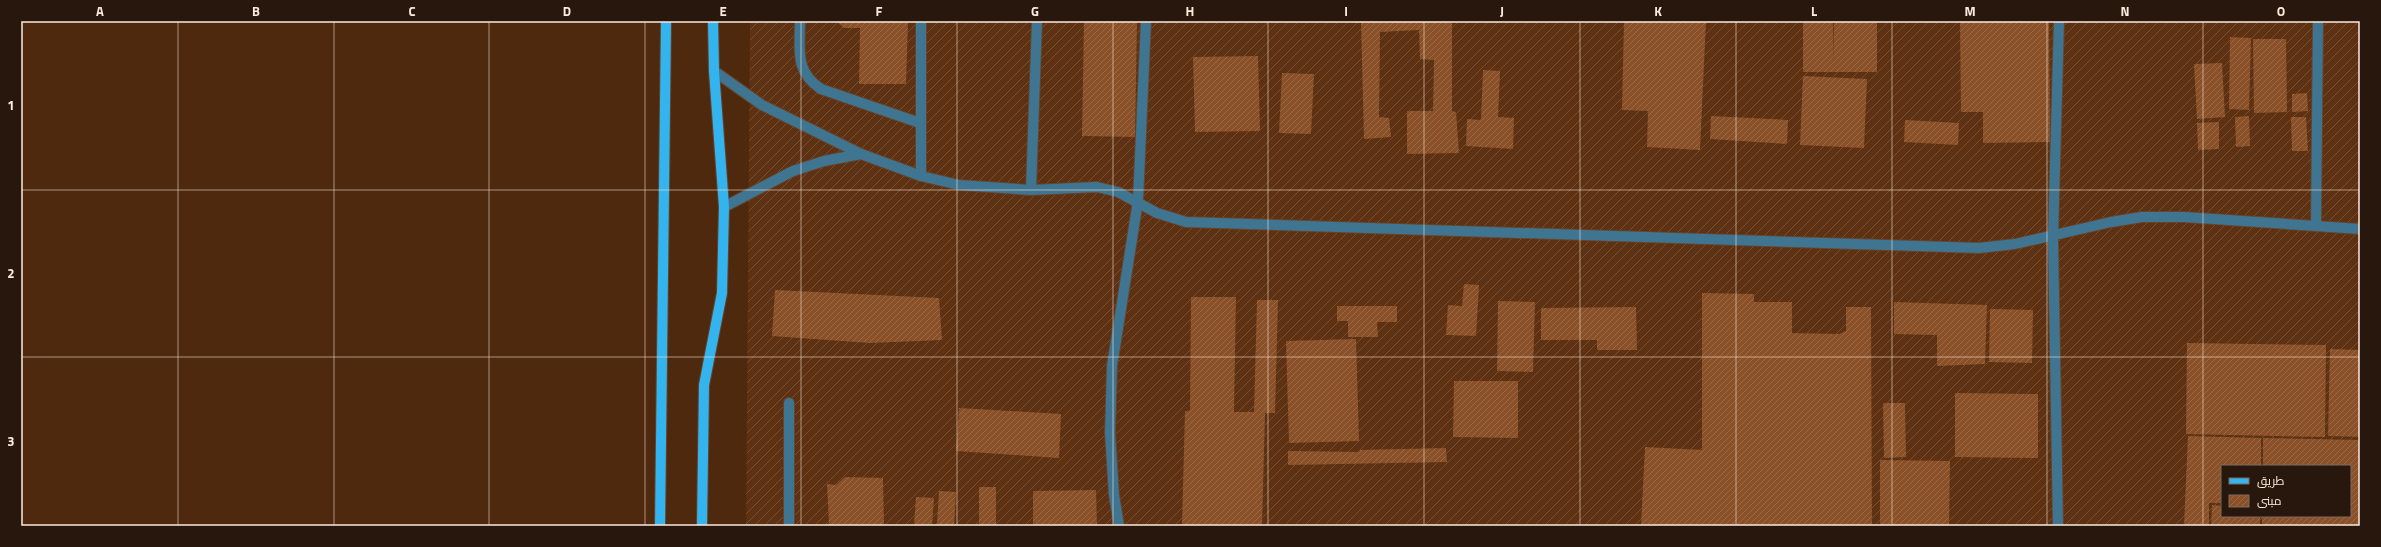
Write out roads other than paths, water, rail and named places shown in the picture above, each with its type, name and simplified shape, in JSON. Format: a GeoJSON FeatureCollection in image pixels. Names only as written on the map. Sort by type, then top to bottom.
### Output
{"type":"FeatureCollection","features":[{"type":"Feature","properties":{"kind":"main road"},"geometry":{"type":"LineString","coordinates":[[660,526],[666,21]]}},
{"type":"Feature","properties":{"kind":"main road"},"geometry":{"type":"LineString","coordinates":[[702,526],[704,385],[722,293],[724,207],[714,71],[713,21]]}},
{"type":"Feature","properties":{"kind":"lane"},"geometry":{"type":"LineString","coordinates":[[800,21],[800,59],[806,76],[813,83],[821,89],[920,123]]}},
{"type":"Feature","properties":{"kind":"lane"},"geometry":{"type":"LineString","coordinates":[[921,21],[921,176]]}},
{"type":"Feature","properties":{"kind":"lane"},"geometry":{"type":"LineString","coordinates":[[1031,190],[1037,21]]}},
{"type":"Feature","properties":{"kind":"lane"},"geometry":{"type":"LineString","coordinates":[[1119,526],[1114,495],[1110,433],[1112,366],[1138,201],[1146,21]]}},
{"type":"Feature","properties":{"kind":"lane"},"geometry":{"type":"LineString","coordinates":[[2058,526],[2053,237],[2059,21]]}},
{"type":"Feature","properties":{"kind":"lane"},"geometry":{"type":"LineString","coordinates":[[2316,225],[2318,21]]}},
{"type":"Feature","properties":{"kind":"lane"},"geometry":{"type":"LineString","coordinates":[[714,71],[762,105],[861,154],[921,176],[960,185],[1031,190],[1097,187],[1118,192],[1138,201],[1157,213],[1186,222],[1979,248],[2015,244],[2053,237],[2097,225],[2142,217],[2184,217],[2360,229]]}},
{"type":"Feature","properties":{"kind":"lane"},"geometry":{"type":"LineString","coordinates":[[724,207],[793,171],[824,161],[861,154]]}},
{"type":"Feature","properties":{"kind":"lane"},"geometry":{"type":"LineString","coordinates":[[789,403],[789,526]]}}]}
